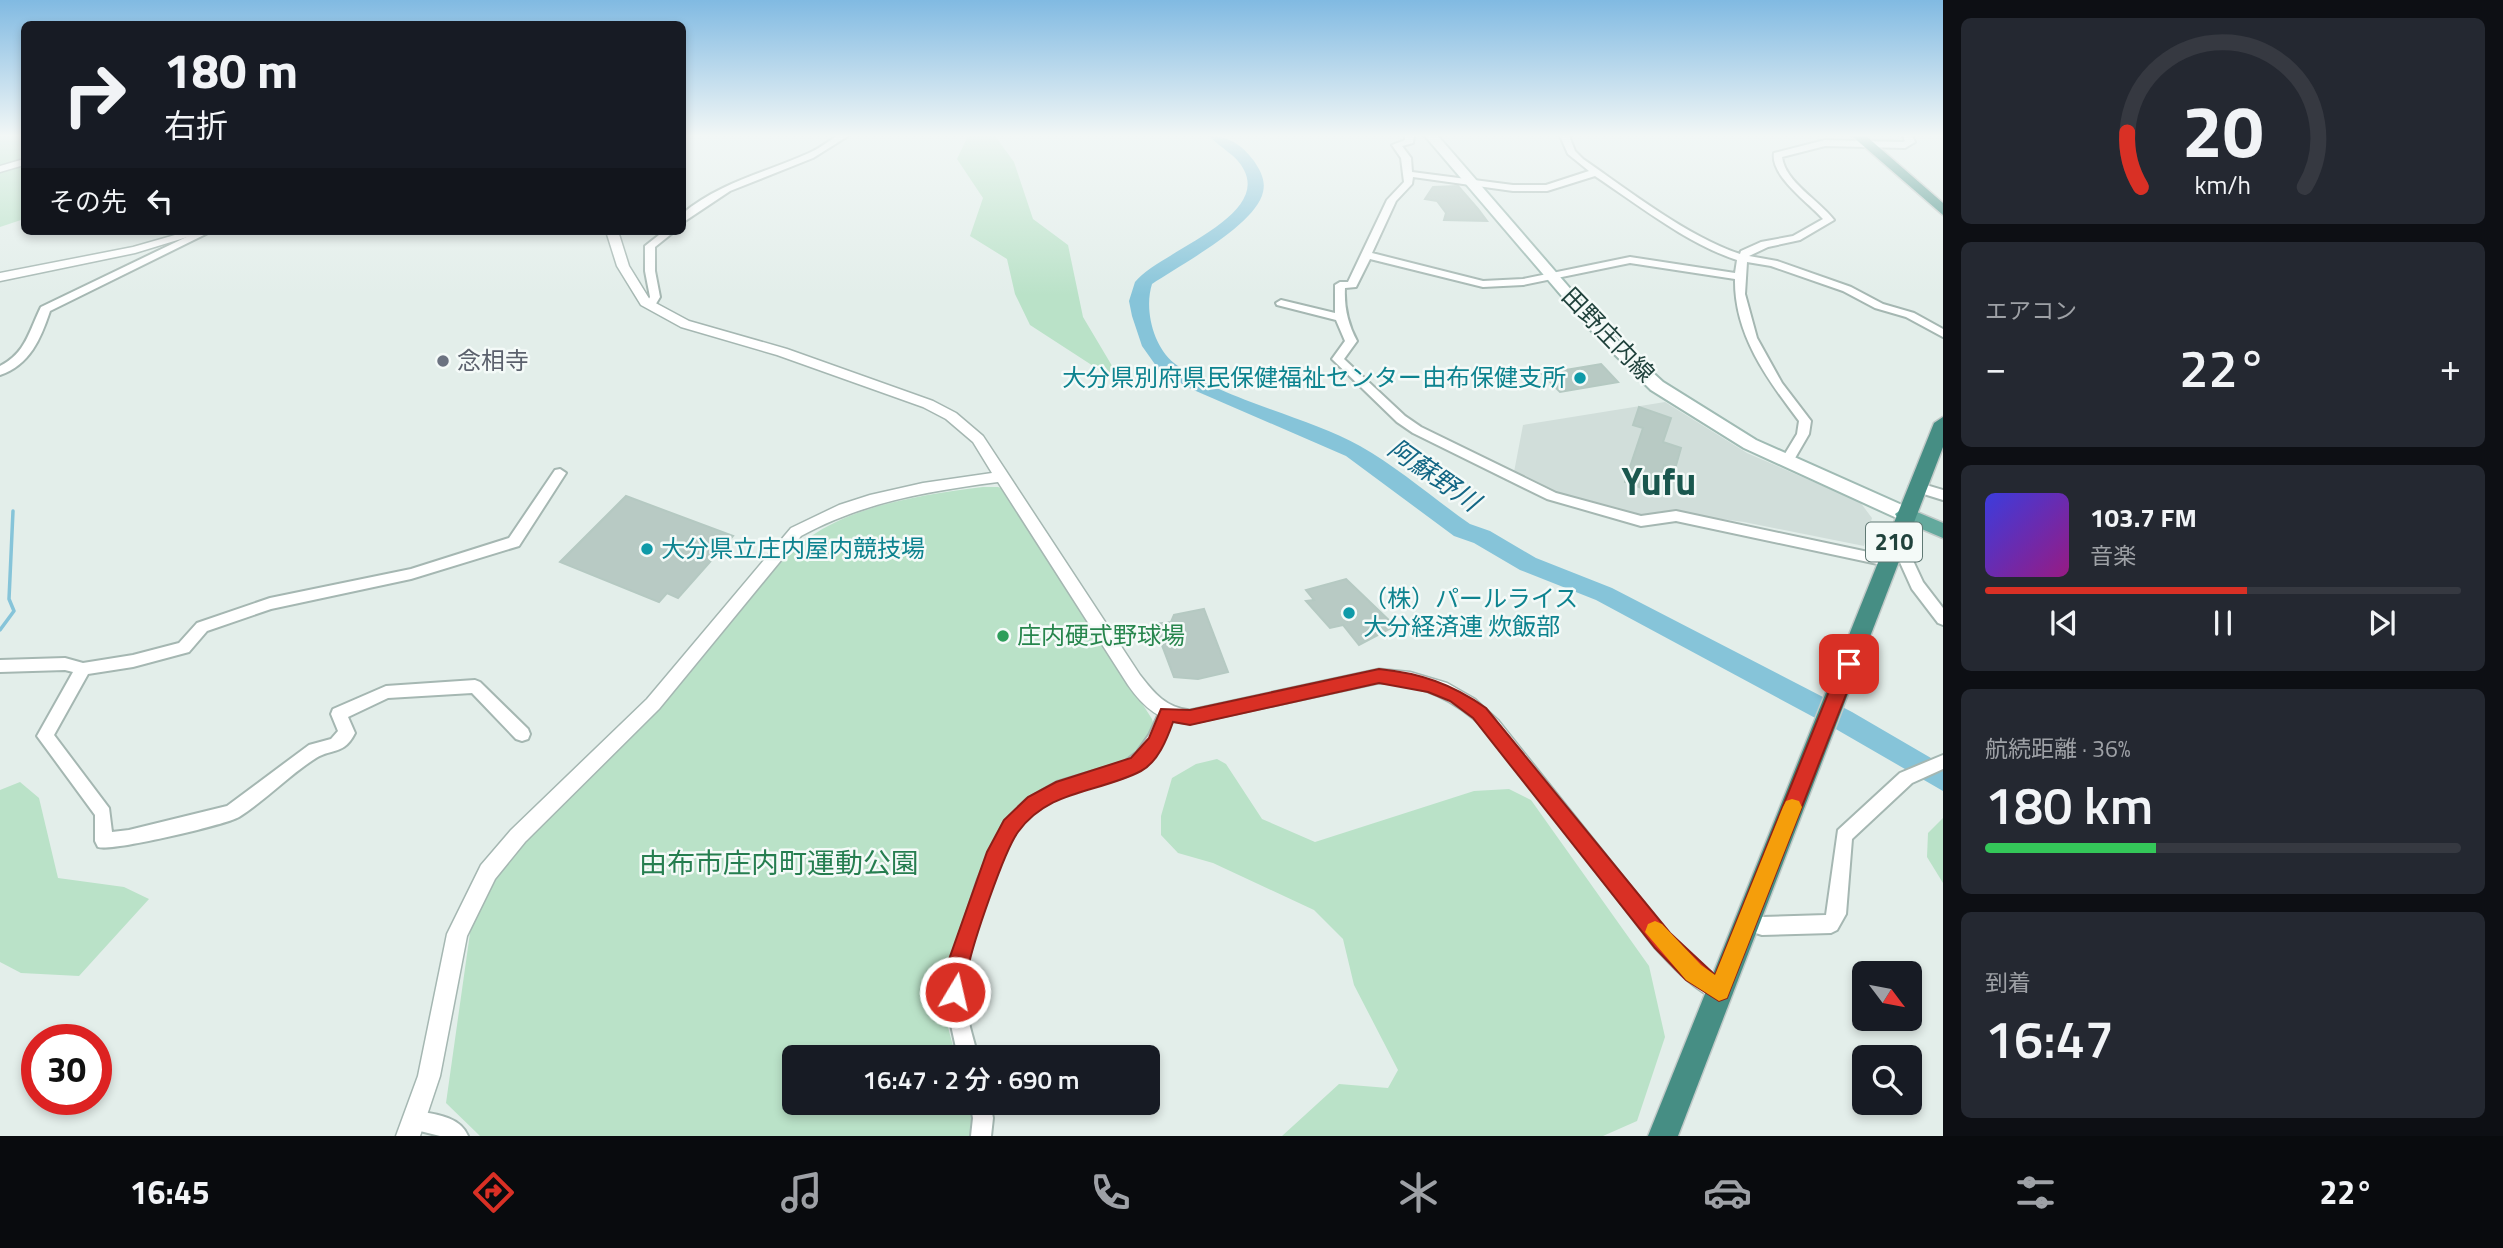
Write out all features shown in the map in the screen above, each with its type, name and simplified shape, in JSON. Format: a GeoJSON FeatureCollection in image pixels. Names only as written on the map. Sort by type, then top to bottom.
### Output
{"type":"FeatureCollection","features":[{"type":"Feature","properties":{"kind":"highway"},"geometry":{"type":"LineString","coordinates":[[1918,189],[1943,211]]}},
{"type":"Feature","properties":{"kind":"highway","name":"210"},"geometry":{"type":"LineString","coordinates":[[1663,1136],[1849,664],[1905,514],[1943,423]]}},
{"type":"Feature","properties":{"kind":"main road","name":"田野庄内線"},"geometry":{"type":"LineString","coordinates":[[1476,189],[1613,346],[1657,386],[1704,418],[1786,462],[1905,514]]}},
{"type":"Feature","properties":{"kind":"main road"},"geometry":{"type":"LineString","coordinates":[[1905,514],[1943,531]]}},
{"type":"Feature","properties":{"kind":"street"},"geometry":{"type":"LineString","coordinates":[[686,217],[712,195],[725,189]]}},
{"type":"Feature","properties":{"kind":"street"},"geometry":{"type":"LineString","coordinates":[[1405,189],[1392,200],[1353,285],[1340,285],[1339,317],[1351,341],[1338,359],[1401,419],[1552,496],[1641,521],[1676,516],[1887,561]]}},
{"type":"Feature","properties":{"kind":"street"},"geometry":{"type":"LineString","coordinates":[[1623,189],[1704,242],[1741,258],[1755,258],[1773,263],[1847,289],[1879,306],[1910,316],[1943,334]]}},
{"type":"Feature","properties":{"kind":"street"},"geometry":{"type":"LineString","coordinates":[[1786,462],[1803,434],[1805,421],[1777,384],[1751,338],[1740,294],[1740,277],[1741,258],[1745,253],[1765,244],[1796,238],[1829,220],[1798,189]]}},
{"type":"Feature","properties":{"kind":"street"},"geometry":{"type":"LineString","coordinates":[[0,277],[135,250],[187,235]]}},
{"type":"Feature","properties":{"kind":"street"},"geometry":{"type":"LineString","coordinates":[[0,371],[15,365],[31,349],[45,309],[199,235]]}},
{"type":"Feature","properties":{"kind":"street"},"geometry":{"type":"LineString","coordinates":[[613,235],[623,266],[645,302],[650,305],[685,324],[782,352],[951,416],[978,439],[1134,680],[1152,704],[1167,714],[1190,717],[1379,676],[1415,680],[1456,696],[1474,707],[1492,725],[1662,941],[1693,972],[1719,990]]}},
{"type":"Feature","properties":{"kind":"street"},"geometry":{"type":"LineString","coordinates":[[650,305],[655,297],[650,271],[650,246],[665,235]]}},
{"type":"Feature","properties":{"kind":"street"},"geometry":{"type":"LineString","coordinates":[[1367,255],[1483,284],[1507,285],[1630,260],[1740,277]]}},
{"type":"Feature","properties":{"kind":"street"},"geometry":{"type":"LineString","coordinates":[[1282,303],[1339,317]]}},
{"type":"Feature","properties":{"kind":"street"},"geometry":{"type":"LineString","coordinates":[[0,666],[65,664],[83,669],[184,648],[202,627],[270,604],[411,574],[514,542],[560,473]]}},
{"type":"Feature","properties":{"kind":"street"},"geometry":{"type":"LineString","coordinates":[[458,1136],[443,1126],[411,1129],[434,1057],[457,934],[478,887],[506,849],[653,704],[796,532],[822,519],[895,493],[1003,476]]}},
{"type":"Feature","properties":{"kind":"street"},"geometry":{"type":"LineString","coordinates":[[1916,487],[1943,495]]}},
{"type":"Feature","properties":{"kind":"street"},"geometry":{"type":"LineString","coordinates":[[1896,538],[1917,585],[1943,619]]}},
{"type":"Feature","properties":{"kind":"street"},"geometry":{"type":"LineString","coordinates":[[83,669],[45,736],[103,813],[103,841],[129,838],[232,812],[251,794],[315,751],[336,745],[347,733],[339,714],[386,692],[475,686],[522,734]]}},
{"type":"Feature","properties":{"kind":"street"},"geometry":{"type":"LineString","coordinates":[[965,1045],[957,1009],[956,976],[1006,833],[1025,810],[1052,792],[1137,764],[1157,742],[1167,714]]}},
{"type":"Feature","properties":{"kind":"street"},"geometry":{"type":"LineString","coordinates":[[1746,922],[1762,926],[1820,927],[1835,921],[1843,836],[1906,778],[1943,762]]}},
{"type":"Feature","properties":{"kind":"street"},"geometry":{"type":"LineString","coordinates":[[980,1115],[981,1136]]}},
{"type":"Feature","properties":{"kind":"shaded area"},"geometry":{"type":"Polygon","coordinates":[[[1665,402],[1747,453],[1860,502],[1872,518],[1864,546],[1744,522],[1662,511],[1635,519],[1546,492],[1514,472],[1523,425],[1665,402]]]}},
{"type":"Feature","properties":{"kind":"green space"},"geometry":{"type":"Polygon","coordinates":[[[0,189],[21,189],[21,220],[0,227],[0,189]]]}},
{"type":"Feature","properties":{"kind":"green space"},"geometry":{"type":"Polygon","coordinates":[[[977,189],[1023,189],[1033,219],[1068,245],[1083,317],[1124,386],[1030,325],[1015,294],[1007,259],[970,236],[983,198],[977,189]]]}},
{"type":"Feature","properties":{"kind":"green space","name":"由布市庄内町運動公園"},"geometry":{"type":"Polygon","coordinates":[[[983,487],[1006,490],[1152,719],[1152,735],[1143,748],[1128,759],[1030,795],[1015,809],[1004,825],[997,837],[944,985],[942,1005],[953,1045],[782,1045],[782,1115],[971,1115],[970,1136],[480,1136],[446,1103],[472,919],[488,887],[532,832],[661,707],[788,555],[816,533],[854,514],[919,497],[983,487]]]}},
{"type":"Feature","properties":{"kind":"green space"},"geometry":{"type":"Polygon","coordinates":[[[1217,759],[1226,764],[1262,819],[1315,842],[1474,791],[1509,789],[1531,800],[1649,966],[1665,1037],[1637,1121],[1603,1136],[1282,1136],[1339,1084],[1388,1088],[1398,1070],[1354,985],[1343,939],[1314,910],[1213,863],[1178,853],[1161,835],[1161,816],[1172,778],[1196,764],[1217,759]]]}},
{"type":"Feature","properties":{"kind":"green space"},"geometry":{"type":"Polygon","coordinates":[[[20,782],[39,798],[58,878],[124,887],[149,899],[79,976],[21,973],[0,962],[0,790],[20,782]]]}},
{"type":"Feature","properties":{"kind":"green space"},"geometry":{"type":"Polygon","coordinates":[[[1943,818],[1943,883],[1927,857],[1928,833],[1943,818]]]}},
{"type":"Feature","properties":{"kind":"building"},"geometry":{"type":"Polygon","coordinates":[[[1432,189],[1461,189],[1487,221],[1444,220],[1446,213],[1437,201],[1425,199],[1432,189]]]}},
{"type":"Feature","properties":{"kind":"building","name":"大分県別府県民保健福祉センター由布保健支所"},"geometry":{"type":"Polygon","coordinates":[[[1601,364],[1618,382],[1560,392],[1542,374],[1601,364]]]}},
{"type":"Feature","properties":{"kind":"building"},"geometry":{"type":"Polygon","coordinates":[[[1639,407],[1671,418],[1663,442],[1681,448],[1675,469],[1664,465],[1655,493],[1625,482],[1643,428],[1633,425],[1639,407]]]}},
{"type":"Feature","properties":{"kind":"building","name":"大分県立庄内屋内競技場"},"geometry":{"type":"Polygon","coordinates":[[[626,496],[733,536],[678,598],[667,593],[659,602],[560,562],[626,496]]]}},
{"type":"Feature","properties":{"kind":"building","name":"（株）パールライス 大分経済連 炊飯部"},"geometry":{"type":"Polygon","coordinates":[[[1346,579],[1395,626],[1359,645],[1343,625],[1330,628],[1306,601],[1314,600],[1306,590],[1346,579]]]}},
{"type":"Feature","properties":{"kind":"building"},"geometry":{"type":"Polygon","coordinates":[[[1204,609],[1228,672],[1198,679],[1174,677],[1154,624],[1171,622],[1174,615],[1204,609]]]}},
{"type":"Feature","properties":{"kind":"waterway","name":"阿蘇野川"},"geometry":{"type":"LineString","coordinates":[[1256,189],[1251,203],[1242,215],[1144,282],[1138,301],[1141,316],[1151,346],[1166,366],[1196,384],[1353,451],[1462,530],[1482,537],[1528,564],[1604,594],[1843,720],[1943,779]]}},
{"type":"Feature","properties":{"kind":"waterway"},"geometry":{"type":"LineString","coordinates":[[0,630],[14,611],[9,599],[13,511]]}},
{"type":"Feature","properties":{"kind":"slow traffic"},"geometry":{"type":"LineString","coordinates":[[1655,932],[1693,972],[1719,990],[1792,807]]}},
{"type":"Feature","properties":{"kind":"place","name":"念相寺"},"geometry":{"type":"Point","coordinates":[443,361]}},
{"type":"Feature","properties":{"kind":"place","name":"大分県別府県民保健福祉センター由布保健支所"},"geometry":{"type":"Point","coordinates":[1580,378]}},
{"type":"Feature","properties":{"kind":"place","name":"大分県立庄内屋内競技場"},"geometry":{"type":"Point","coordinates":[647,549]}},
{"type":"Feature","properties":{"kind":"place","name":"（株）パールライス 大分経済連 炊飯部"},"geometry":{"type":"Point","coordinates":[1349,613]}},
{"type":"Feature","properties":{"kind":"place","name":"庄内硬式野球場"},"geometry":{"type":"Point","coordinates":[1003,636]}},
{"type":"Feature","properties":{"kind":"district","name":"Yufu"},"geometry":{"type":"Point","coordinates":[1659,482]}},
{"type":"Feature","properties":{"kind":"route"},"geometry":{"type":"LineString","coordinates":[[955,992],[957,968],[997,852],[1017,818],[1035,803],[1062,788],[1137,764],[1157,742],[1167,714],[1190,717],[1379,676],[1408,679],[1432,686],[1474,707],[1492,725],[1662,941],[1693,972],[1719,990],[1849,664]]}}]}
